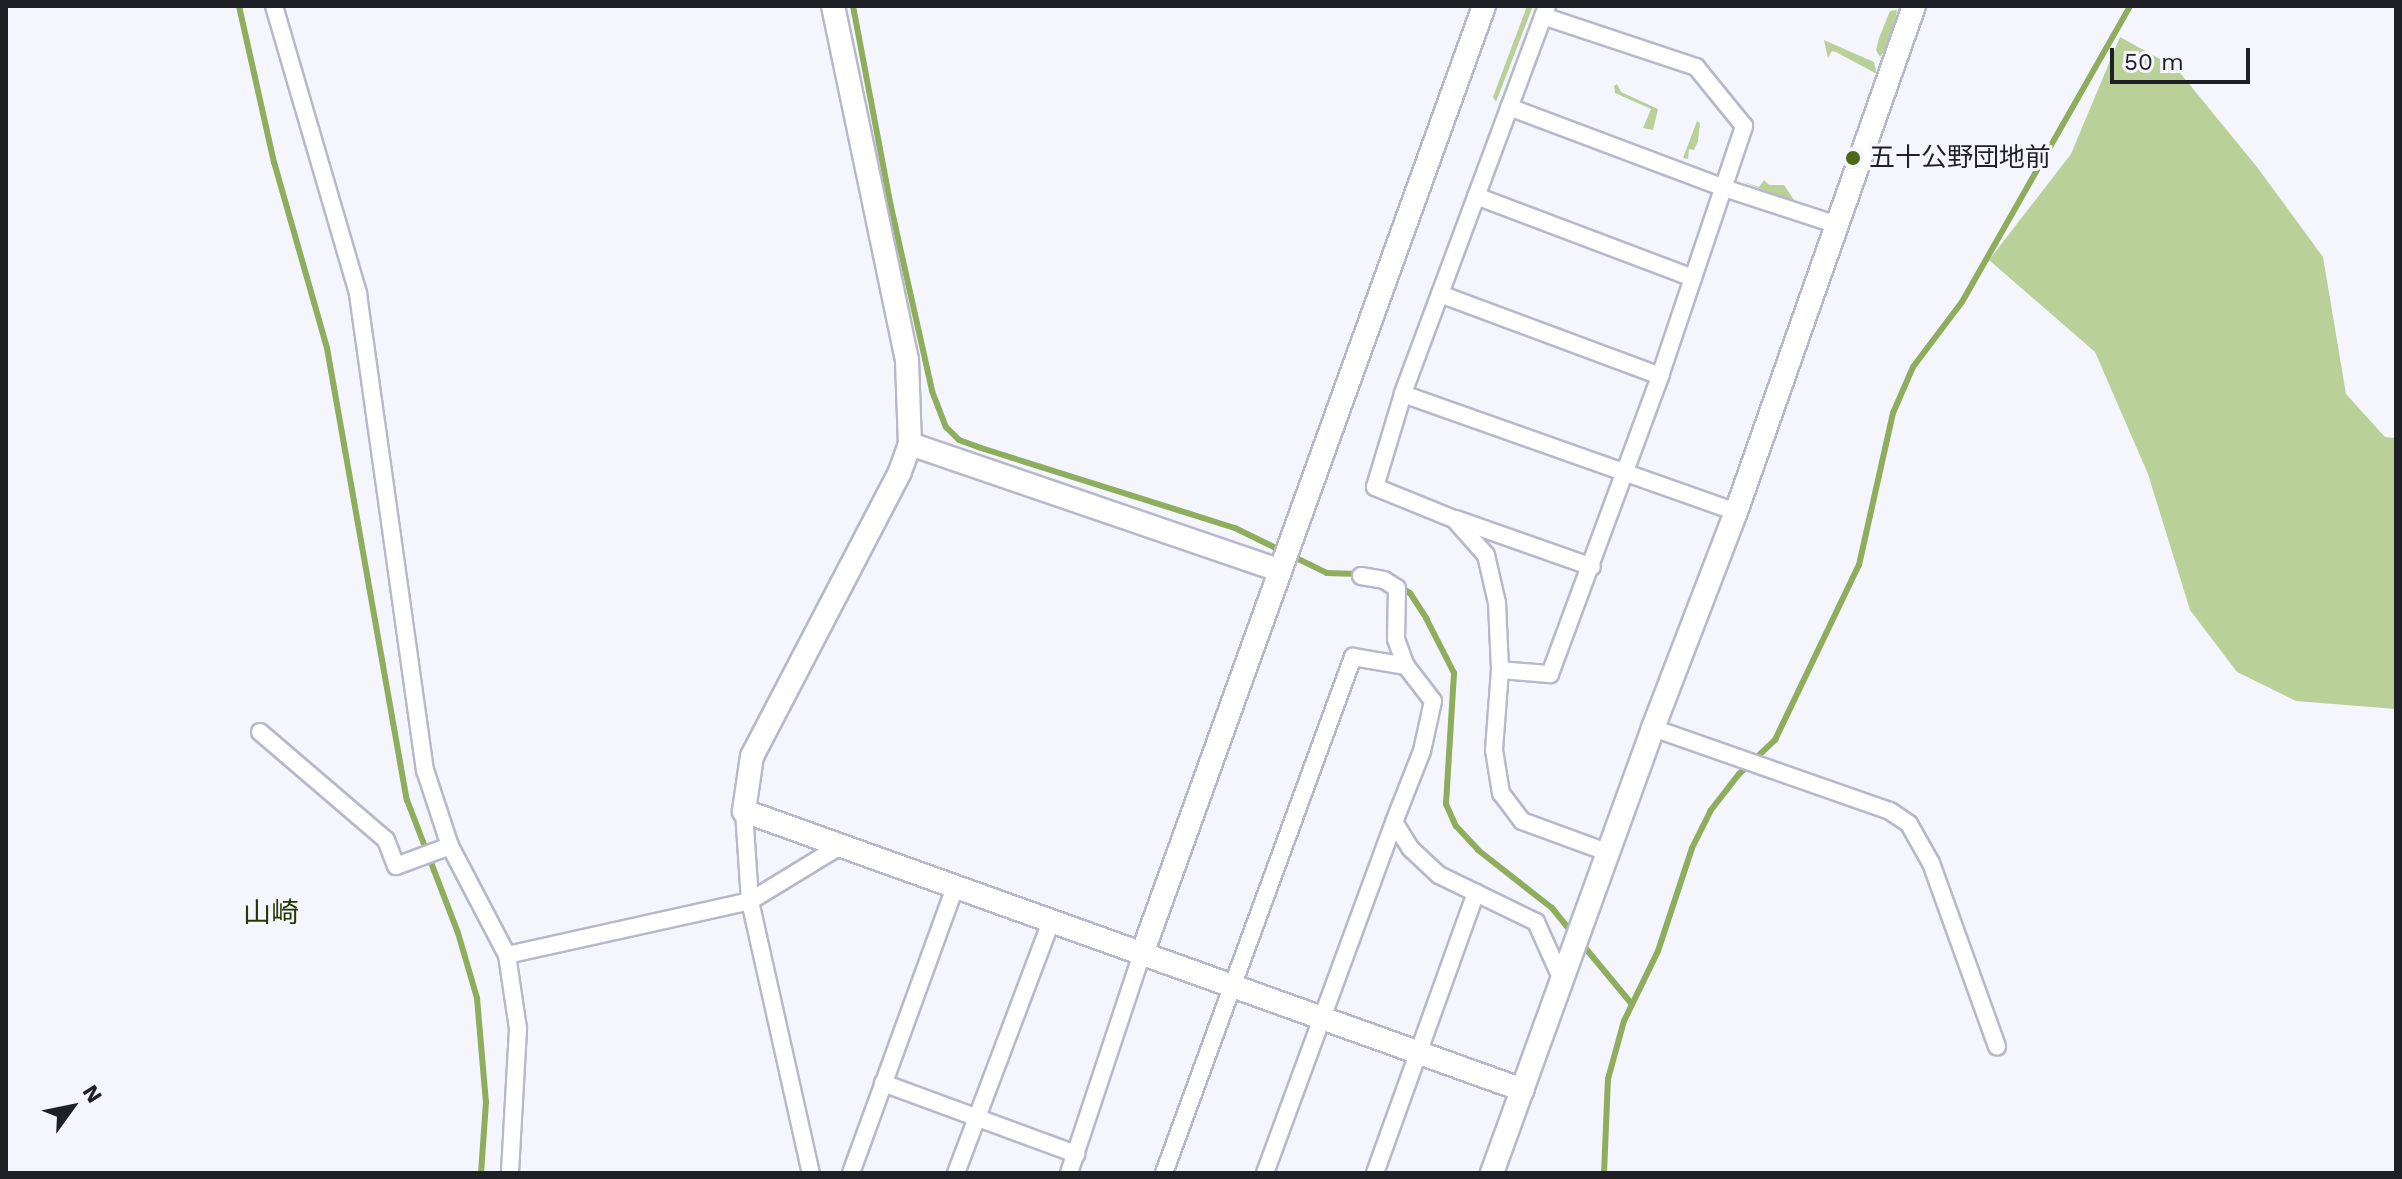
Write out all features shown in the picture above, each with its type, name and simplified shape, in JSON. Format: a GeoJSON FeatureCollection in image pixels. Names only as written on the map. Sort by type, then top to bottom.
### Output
{"type":"FeatureCollection","features":[{"type":"Feature","properties":{"kind":"street"},"geometry":{"type":"LineString","coordinates":[[274,6],[358,294],[425,770],[450,846],[507,955],[518,1029],[510,1173]]}},
{"type":"Feature","properties":{"kind":"street"},"geometry":{"type":"LineString","coordinates":[[811,1173],[750,901],[744,811],[752,756],[900,472],[910,444],[907,360],[833,6]]}},
{"type":"Feature","properties":{"kind":"street"},"geometry":{"type":"LineString","coordinates":[[1069,1173],[1142,954],[1484,6]]}},
{"type":"Feature","properties":{"kind":"street"},"geometry":{"type":"LineString","coordinates":[[1492,1173],[1653,728],[1736,512],[1914,6]]}},
{"type":"Feature","properties":{"kind":"street"},"geometry":{"type":"LineString","coordinates":[[1500,670],[1550,674],[1592,567],[1660,376],[1744,126],[1696,67],[1545,11],[1403,394],[1375,487],[1454,519],[1592,567]]}},
{"type":"Feature","properties":{"kind":"street"},"geometry":{"type":"LineString","coordinates":[[1509,107],[1724,188],[1837,225]]}},
{"type":"Feature","properties":{"kind":"street"},"geometry":{"type":"LineString","coordinates":[[1476,196],[1693,278]]}},
{"type":"Feature","properties":{"kind":"street"},"geometry":{"type":"LineString","coordinates":[[1440,294],[1660,376]]}},
{"type":"Feature","properties":{"kind":"street"},"geometry":{"type":"LineString","coordinates":[[1403,394],[1736,512]]}},
{"type":"Feature","properties":{"kind":"street"},"geometry":{"type":"LineString","coordinates":[[910,444],[1280,571]]}},
{"type":"Feature","properties":{"kind":"street"},"geometry":{"type":"LineString","coordinates":[[1454,519],[1486,555],[1497,603],[1500,670],[1494,750],[1501,793],[1522,821],[1609,853]]}},
{"type":"Feature","properties":{"kind":"street"},"geometry":{"type":"LineString","coordinates":[[1265,1173],[1422,751],[1433,701],[1406,666],[1396,639],[1397,588],[1384,580],[1361,576]]}},
{"type":"Feature","properties":{"kind":"street"},"geometry":{"type":"LineString","coordinates":[[1164,1173],[1353,657],[1406,666]]}},
{"type":"Feature","properties":{"kind":"street"},"geometry":{"type":"LineString","coordinates":[[1653,728],[1890,811],[1909,824],[1931,863],[1997,1046]]}},
{"type":"Feature","properties":{"kind":"street"},"geometry":{"type":"LineString","coordinates":[[260,732],[386,840],[396,866],[450,846]]}},
{"type":"Feature","properties":{"kind":"street"},"geometry":{"type":"LineString","coordinates":[[744,811],[1523,1090]]}},
{"type":"Feature","properties":{"kind":"street"},"geometry":{"type":"LineString","coordinates":[[1394,822],[1410,848],[1439,875],[1536,922],[1563,982]]}},
{"type":"Feature","properties":{"kind":"street"},"geometry":{"type":"LineString","coordinates":[[507,955],[750,901],[840,846]]}},
{"type":"Feature","properties":{"kind":"street"},"geometry":{"type":"LineString","coordinates":[[851,1173],[955,887]]}},
{"type":"Feature","properties":{"kind":"street"},"geometry":{"type":"LineString","coordinates":[[1375,1173],[1476,893]]}},
{"type":"Feature","properties":{"kind":"street"},"geometry":{"type":"LineString","coordinates":[[956,1173],[1051,921]]}},
{"type":"Feature","properties":{"kind":"street"},"geometry":{"type":"LineString","coordinates":[[883,1083],[1076,1154]]}},
{"type":"Feature","properties":{"kind":"green space"},"geometry":{"type":"Polygon","coordinates":[[[1527,6],[1533,6],[1496,102],[1493,97],[1527,6]]]}},
{"type":"Feature","properties":{"kind":"green space"},"geometry":{"type":"Polygon","coordinates":[[[1897,10],[1892,41],[1880,57],[1876,50],[1879,38],[1890,11],[1897,10]]]}},
{"type":"Feature","properties":{"kind":"green space"},"geometry":{"type":"Polygon","coordinates":[[[2120,37],[2176,68],[2257,167],[2323,257],[2346,394],[2385,437],[2396,438],[2396,709],[2296,701],[2237,672],[2190,610],[2148,474],[2095,352],[1989,260],[2071,154],[2120,37]]]}},
{"type":"Feature","properties":{"kind":"green space"},"geometry":{"type":"Polygon","coordinates":[[[1824,40],[1874,62],[1877,74],[1836,52],[1832,51],[1828,58],[1824,40]]]}},
{"type":"Feature","properties":{"kind":"green space"},"geometry":{"type":"Polygon","coordinates":[[[1617,84],[1621,92],[1658,109],[1653,130],[1643,128],[1651,109],[1615,93],[1614,86],[1617,84]]]}},
{"type":"Feature","properties":{"kind":"green space"},"geometry":{"type":"Polygon","coordinates":[[[1697,121],[1700,123],[1698,141],[1694,150],[1689,149],[1688,159],[1683,158],[1697,121]]]}},
{"type":"Feature","properties":{"kind":"green space"},"geometry":{"type":"Polygon","coordinates":[[[1764,180],[1769,185],[1784,185],[1796,203],[1741,181],[1759,187],[1764,180]]]}},
{"type":"Feature","properties":{"kind":"waterway"},"geometry":{"type":"LineString","coordinates":[[239,6],[274,162],[327,348],[407,800],[458,933],[477,998],[486,1102],[481,1173]]}},
{"type":"Feature","properties":{"kind":"waterway"},"geometry":{"type":"LineString","coordinates":[[853,6],[891,207],[932,391],[946,427],[959,440],[981,448],[1235,528],[1327,573],[1358,574]]}},
{"type":"Feature","properties":{"kind":"waterway"},"geometry":{"type":"LineString","coordinates":[[1604,1173],[1608,1079],[1624,1021],[1658,951],[1692,848],[1711,810],[1739,774],[1775,740],[1859,565],[1893,413],[1913,367],[1962,302],[2130,6]]}},
{"type":"Feature","properties":{"kind":"waterway"},"geometry":{"type":"LineString","coordinates":[[1401,587],[1410,593],[1426,618],[1454,673],[1446,804],[1456,826],[1478,850],[1552,908],[1572,933]]}},
{"type":"Feature","properties":{"kind":"waterway"},"geometry":{"type":"LineString","coordinates":[[1582,944],[1631,1003]]}},
{"type":"Feature","properties":{"kind":"place","name":"五十公野団地前"},"geometry":{"type":"Point","coordinates":[1853,158]}},
{"type":"Feature","properties":{"kind":"district","name":"山崎"},"geometry":{"type":"Point","coordinates":[271,913]}}]}
